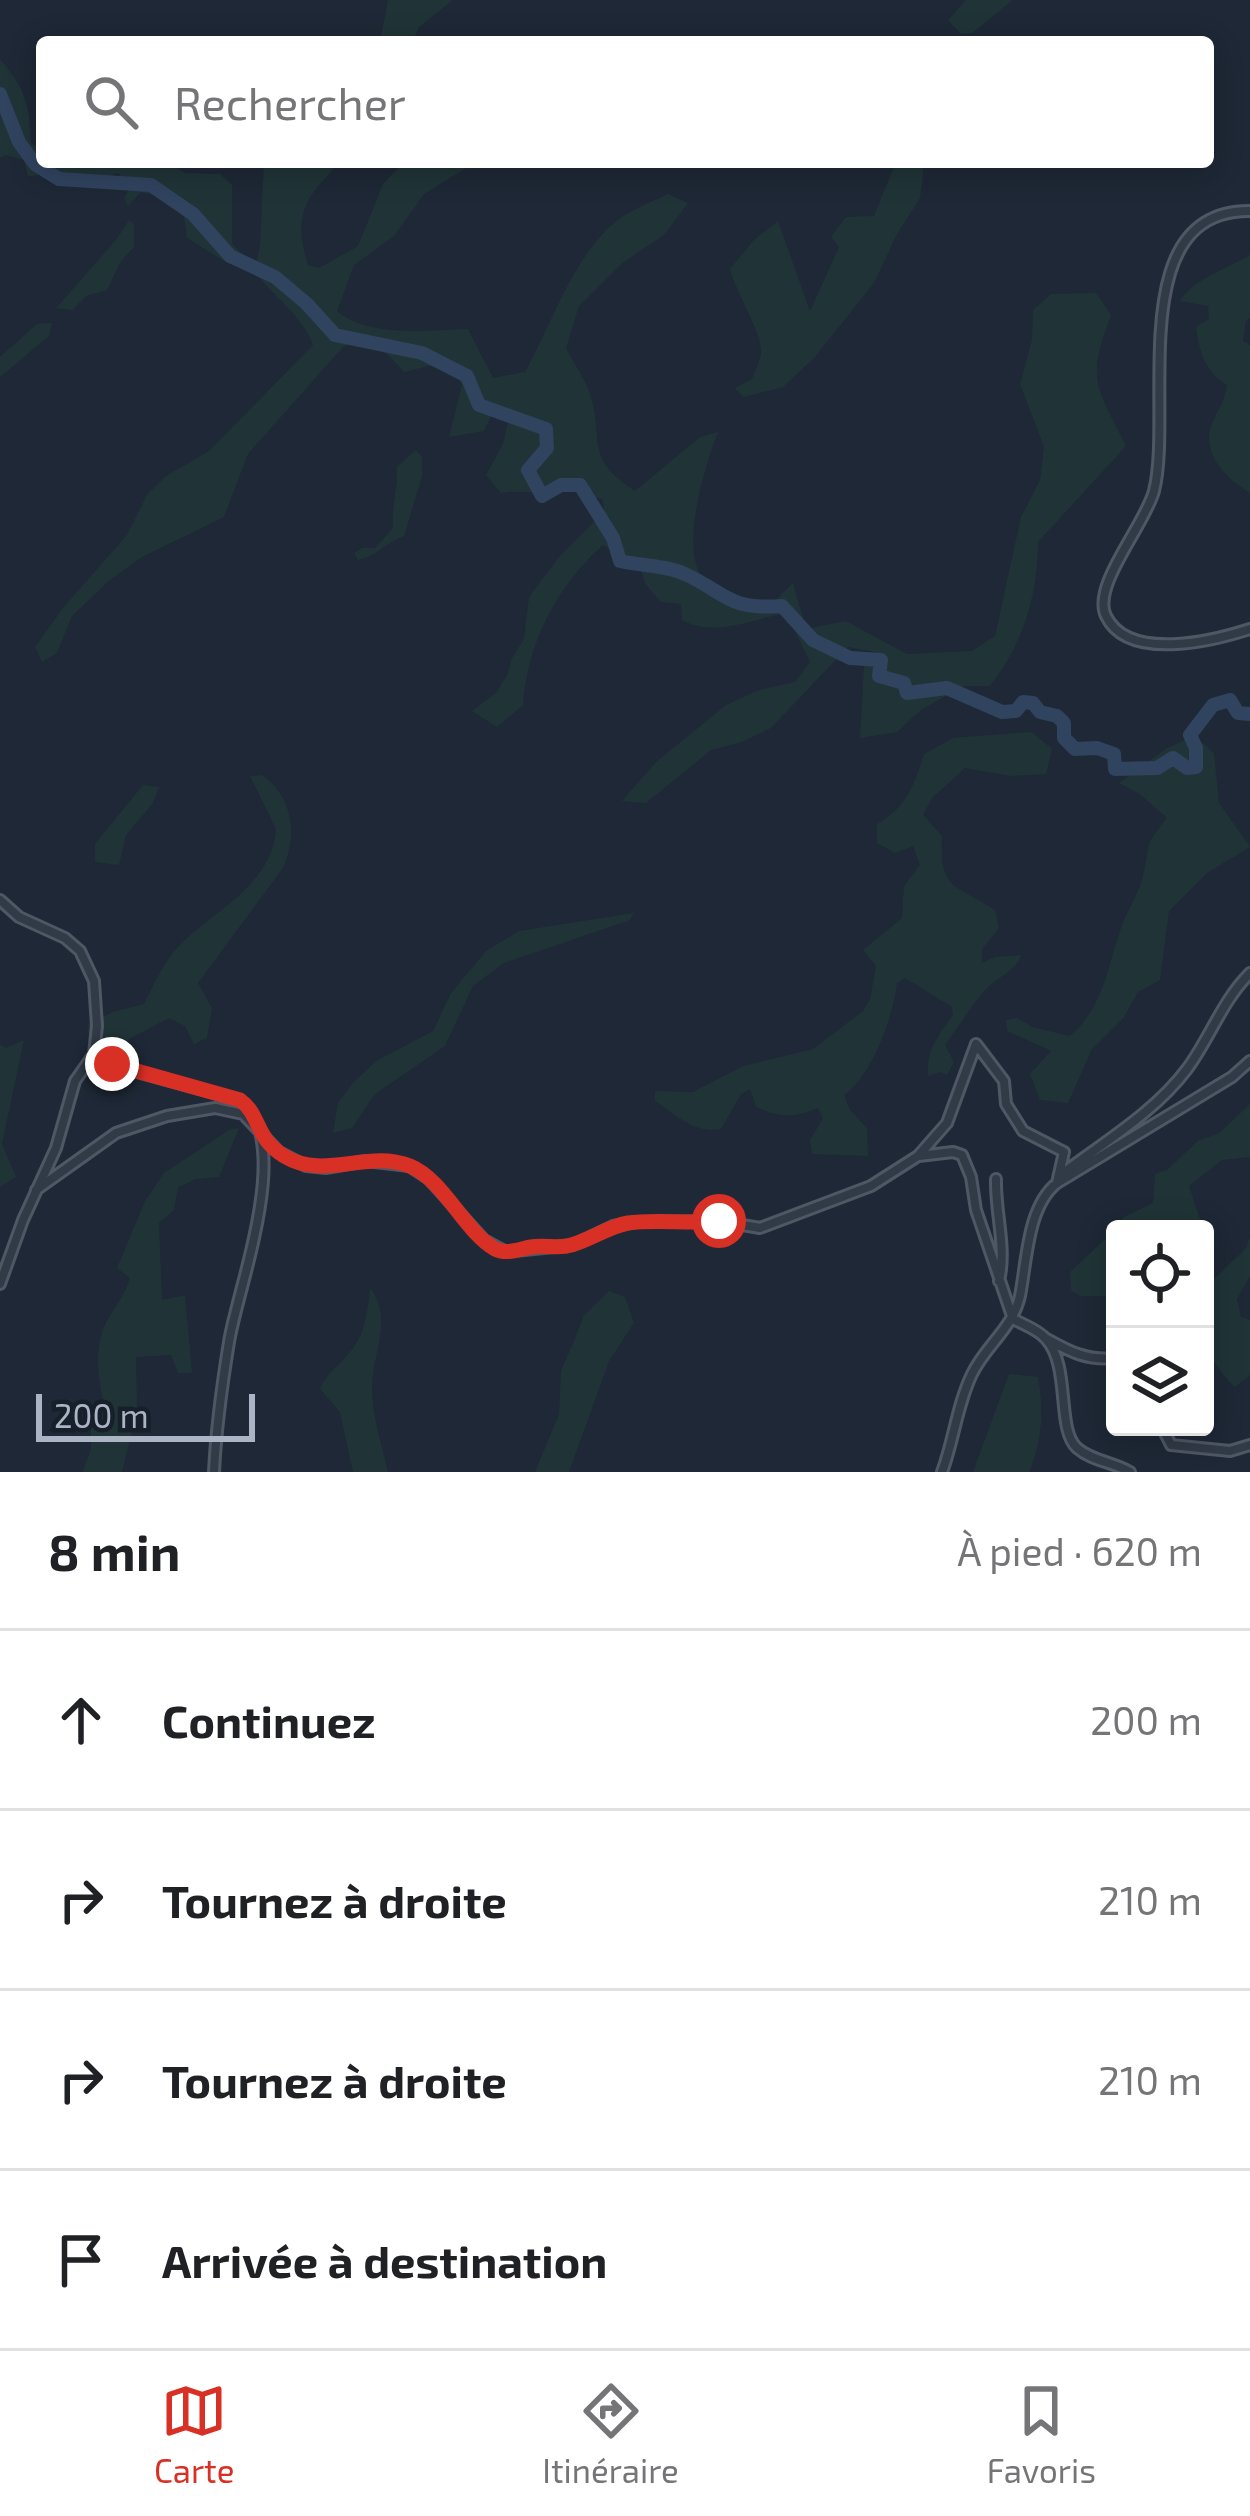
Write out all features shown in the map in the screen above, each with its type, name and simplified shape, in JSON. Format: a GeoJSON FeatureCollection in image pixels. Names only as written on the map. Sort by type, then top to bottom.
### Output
{"type":"FeatureCollection","features":[{"type":"Feature","properties":{"kind":"street"},"geometry":{"type":"LineString","coordinates":[[1250,212],[1236,211],[1205,221],[1181,245],[1165,281],[1160,451],[1154,492],[1138,531],[1110,573],[1102,598],[1105,615],[1118,631],[1165,646],[1250,629]]}},
{"type":"Feature","properties":{"kind":"street"},"geometry":{"type":"LineString","coordinates":[[0,900],[20,917],[65,938],[88,963],[97,1018],[94,1054],[75,1082],[56,1148],[0,1283]]}},
{"type":"Feature","properties":{"kind":"street"},"geometry":{"type":"LineString","coordinates":[[942,1472],[970,1378],[1013,1319],[1040,1207],[1059,1179],[1135,1120],[1187,1069],[1234,988],[1250,973]]}},
{"type":"Feature","properties":{"kind":"street"},"geometry":{"type":"LineString","coordinates":[[36,1190],[116,1133],[167,1116],[215,1108],[236,1111],[278,1152],[306,1166],[367,1162],[410,1166],[429,1179],[484,1240],[506,1252],[573,1245],[613,1226],[636,1222],[719,1221],[760,1228],[871,1186],[918,1156],[947,1123],[976,1044],[1002,1077],[1006,1105],[1023,1132],[1061,1148],[1064,1159],[1059,1179]]}},
{"type":"Feature","properties":{"kind":"street"},"geometry":{"type":"LineString","coordinates":[[94,1054],[122,1068],[240,1100],[250,1109],[257,1131],[263,1154],[262,1191],[229,1343],[214,1472]]}},
{"type":"Feature","properties":{"kind":"street"},"geometry":{"type":"LineString","coordinates":[[1059,1179],[1232,1077],[1250,1061]]}},
{"type":"Feature","properties":{"kind":"street"},"geometry":{"type":"LineString","coordinates":[[918,1156],[962,1155],[1013,1319],[1072,1353],[1106,1358]]}},
{"type":"Feature","properties":{"kind":"street"},"geometry":{"type":"LineString","coordinates":[[996,1179],[1002,1257],[998,1282]]}},
{"type":"Feature","properties":{"kind":"street"},"geometry":{"type":"LineString","coordinates":[[1046,1338],[1059,1366],[1069,1436],[1077,1448],[1130,1472]]}},
{"type":"Feature","properties":{"kind":"street"},"geometry":{"type":"LineString","coordinates":[[1166,1436],[1171,1445],[1230,1451],[1250,1445]]}},
{"type":"Feature","properties":{"kind":"green space"},"geometry":{"type":"Polygon","coordinates":[[[388,0],[453,0],[419,27],[415,36],[381,36],[388,0]]]}},
{"type":"Feature","properties":{"kind":"green space"},"geometry":{"type":"Polygon","coordinates":[[[966,0],[1013,0],[972,33],[961,34],[948,20],[966,0]]]}},
{"type":"Feature","properties":{"kind":"green space"},"geometry":{"type":"Polygon","coordinates":[[[0,59],[24,98],[31,143],[36,146],[36,168],[177,168],[185,173],[220,174],[232,185],[232,243],[248,261],[229,264],[187,238],[182,202],[141,192],[128,206],[124,198],[132,184],[117,173],[97,182],[73,173],[28,176],[24,160],[0,158],[0,59]]]}},
{"type":"Feature","properties":{"kind":"green space"},"geometry":{"type":"Polygon","coordinates":[[[264,168],[335,168],[318,186],[302,220],[308,265],[319,268],[358,246],[383,184],[398,168],[466,168],[424,194],[394,236],[354,265],[337,311],[382,329],[468,329],[493,378],[525,372],[576,270],[602,234],[636,209],[668,194],[688,203],[664,235],[622,263],[579,306],[566,348],[589,391],[601,457],[635,491],[700,437],[718,432],[693,534],[699,572],[709,585],[739,599],[772,604],[793,583],[806,629],[846,621],[907,654],[972,651],[995,636],[1021,517],[1040,480],[1044,447],[1020,384],[1032,340],[1033,310],[1051,294],[1096,293],[1111,315],[1099,355],[1098,382],[1126,446],[1038,542],[1026,618],[990,686],[964,686],[922,709],[897,732],[860,738],[864,666],[875,652],[848,647],[771,728],[711,750],[646,803],[622,801],[656,762],[726,705],[759,690],[795,682],[810,662],[786,613],[720,627],[694,625],[682,620],[681,604],[661,602],[646,585],[638,562],[603,545],[547,617],[531,660],[523,705],[497,727],[472,711],[497,692],[508,673],[524,639],[529,597],[559,557],[604,512],[603,500],[571,487],[501,493],[486,475],[503,444],[511,409],[493,412],[484,431],[449,437],[462,385],[451,368],[428,366],[404,372],[370,344],[343,347],[248,454],[224,517],[142,557],[110,580],[72,616],[57,653],[42,662],[35,647],[127,535],[147,495],[166,476],[209,451],[313,345],[295,316],[255,272],[264,168]]]}},
{"type":"Feature","properties":{"kind":"green space"},"geometry":{"type":"Polygon","coordinates":[[[894,168],[923,168],[920,198],[874,283],[814,358],[783,387],[743,397],[735,388],[752,379],[761,351],[730,269],[778,221],[810,311],[839,247],[831,237],[846,217],[874,216],[894,168]]]}},
{"type":"Feature","properties":{"kind":"green space"},"geometry":{"type":"Polygon","coordinates":[[[129,220],[134,224],[134,247],[107,290],[86,296],[72,310],[56,308],[116,240],[129,220]]]}},
{"type":"Feature","properties":{"kind":"green space"},"geometry":{"type":"Polygon","coordinates":[[[1250,255],[1250,318],[1243,341],[1250,345],[1250,493],[1227,475],[1211,450],[1210,430],[1227,385],[1208,367],[1199,344],[1196,327],[1209,319],[1208,306],[1180,301],[1202,280],[1250,255]]]}},
{"type":"Feature","properties":{"kind":"green space"},"geometry":{"type":"Polygon","coordinates":[[[52,323],[49,336],[0,377],[0,357],[37,324],[52,323]]]}},
{"type":"Feature","properties":{"kind":"green space"},"geometry":{"type":"Polygon","coordinates":[[[416,450],[422,457],[422,476],[404,536],[358,560],[354,553],[375,548],[393,528],[397,467],[416,450]]]}},
{"type":"Feature","properties":{"kind":"green space"},"geometry":{"type":"Polygon","coordinates":[[[1032,732],[1052,749],[1046,774],[1011,776],[965,768],[932,798],[923,815],[942,836],[947,877],[995,910],[999,928],[982,949],[982,963],[1021,955],[1011,970],[986,989],[945,1045],[954,1062],[947,1075],[928,1076],[928,1067],[934,1044],[953,1015],[952,1007],[905,978],[897,983],[880,1045],[864,1074],[844,1095],[850,1110],[867,1128],[868,1156],[812,1154],[810,1140],[823,1118],[818,1108],[794,1115],[772,1113],[756,1107],[750,1089],[741,1094],[721,1129],[694,1126],[655,1101],[655,1091],[693,1092],[743,1066],[813,1049],[863,1011],[876,966],[863,950],[902,918],[904,886],[920,865],[913,846],[895,853],[877,843],[877,824],[908,794],[924,754],[953,738],[1032,732]]]}},
{"type":"Feature","properties":{"kind":"green space"},"geometry":{"type":"Polygon","coordinates":[[[1195,736],[1214,753],[1219,803],[1250,847],[1207,873],[1169,911],[1160,980],[1138,992],[1124,1017],[1092,1049],[1068,1103],[1040,1100],[1030,1074],[1051,1051],[1007,1031],[1006,1020],[1017,1018],[1032,1027],[1070,1036],[1090,1012],[1141,883],[1151,841],[1167,818],[1119,783],[1167,748],[1195,736]]]}},
{"type":"Feature","properties":{"kind":"green space"},"geometry":{"type":"Polygon","coordinates":[[[262,775],[280,794],[290,817],[288,855],[198,983],[212,1008],[207,1038],[194,1044],[185,1026],[169,1018],[110,1055],[89,1042],[88,1024],[144,1004],[178,947],[242,893],[265,864],[276,829],[250,776],[262,775]]]}},
{"type":"Feature","properties":{"kind":"green space"},"geometry":{"type":"Polygon","coordinates":[[[143,785],[159,787],[153,803],[126,835],[119,865],[95,862],[95,844],[143,785]]]}},
{"type":"Feature","properties":{"kind":"green space"},"geometry":{"type":"Polygon","coordinates":[[[634,913],[630,920],[504,963],[473,986],[445,1046],[375,1094],[352,1128],[333,1133],[338,1103],[352,1084],[376,1061],[433,1031],[451,993],[486,951],[519,931],[634,913]]]}},
{"type":"Feature","properties":{"kind":"green space"},"geometry":{"type":"Polygon","coordinates":[[[24,1040],[2,1144],[16,1177],[0,1187],[0,1044],[6,1048],[24,1040]]]}},
{"type":"Feature","properties":{"kind":"green space"},"geometry":{"type":"Polygon","coordinates":[[[1250,1104],[1250,1157],[1222,1160],[1189,1186],[1200,1220],[1122,1220],[1153,1203],[1155,1174],[1167,1170],[1199,1140],[1218,1134],[1250,1104]]]}},
{"type":"Feature","properties":{"kind":"green space"},"geometry":{"type":"Polygon","coordinates":[[[239,1128],[219,1177],[178,1187],[174,1210],[159,1223],[162,1300],[185,1295],[192,1373],[178,1373],[171,1355],[136,1357],[137,1411],[122,1472],[83,1472],[91,1448],[91,1403],[104,1404],[98,1370],[101,1335],[130,1278],[117,1268],[145,1201],[164,1173],[239,1128]]]}},
{"type":"Feature","properties":{"kind":"green space"},"geometry":{"type":"Polygon","coordinates":[[[1250,1237],[1250,1276],[1237,1299],[1241,1317],[1250,1320],[1250,1375],[1235,1387],[1214,1360],[1214,1279],[1246,1248],[1250,1237]]]}},
{"type":"Feature","properties":{"kind":"green space"},"geometry":{"type":"Polygon","coordinates":[[[1106,1238],[1106,1296],[1080,1296],[1071,1290],[1070,1272],[1106,1238]]]}},
{"type":"Feature","properties":{"kind":"green space"},"geometry":{"type":"Polygon","coordinates":[[[370,1288],[381,1324],[372,1399],[388,1472],[353,1472],[340,1412],[320,1389],[359,1338],[370,1288]]]}},
{"type":"Feature","properties":{"kind":"green space"},"geometry":{"type":"Polygon","coordinates":[[[609,1291],[625,1297],[634,1323],[609,1361],[569,1472],[535,1472],[559,1414],[561,1371],[584,1315],[609,1291]]]}},
{"type":"Feature","properties":{"kind":"green space"},"geometry":{"type":"Polygon","coordinates":[[[1009,1374],[1038,1377],[1041,1425],[1029,1472],[973,1472],[1009,1374]]]}},
{"type":"Feature","properties":{"kind":"waterway"},"geometry":{"type":"LineString","coordinates":[[0,94],[19,142],[36,165]]}},
{"type":"Feature","properties":{"kind":"waterway"},"geometry":{"type":"LineString","coordinates":[[41,168],[59,179],[151,185],[193,214],[230,256],[275,277],[335,335],[422,353],[467,376],[479,405],[546,429],[547,448],[528,470],[542,496],[561,485],[580,485],[613,538],[620,561],[677,571],[738,603],[782,606],[813,640],[850,658],[881,660],[879,676],[904,683],[907,693],[947,688],[1002,712],[1016,711],[1023,702],[1033,703],[1040,712],[1064,723],[1064,738],[1075,749],[1097,748],[1114,754],[1115,769],[1157,768],[1173,758],[1187,768],[1196,767],[1190,735],[1213,705],[1230,700],[1238,713],[1250,714]]}},
{"type":"Feature","properties":{"kind":"route"},"geometry":{"type":"LineString","coordinates":[[112,1064],[240,1100],[250,1109],[266,1141],[299,1164],[410,1166],[429,1179],[484,1240],[506,1252],[573,1245],[613,1226],[636,1222],[719,1221]]}}]}
